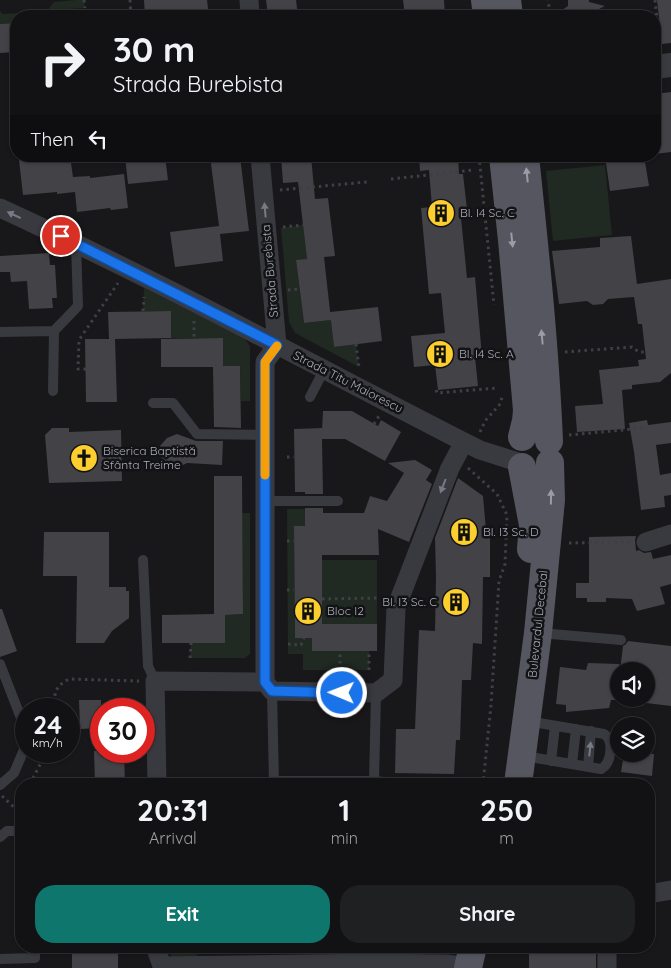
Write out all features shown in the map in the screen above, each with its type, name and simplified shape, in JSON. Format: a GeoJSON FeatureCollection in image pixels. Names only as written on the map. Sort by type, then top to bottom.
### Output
{"type":"FeatureCollection","features":[{"type":"Feature","properties":{"kind":"main road","name":"Bulevardul Decebal"},"geometry":{"type":"LineString","coordinates":[[504,162],[527,410],[520,452],[533,525],[511,756],[507,778]]}},
{"type":"Feature","properties":{"kind":"main road","name":"Bulevardul Decebal"},"geometry":{"type":"LineString","coordinates":[[519,778],[538,633],[551,500],[554,447],[546,386],[526,162]]}},
{"type":"Feature","properties":{"kind":"main road"},"geometry":{"type":"LineString","coordinates":[[520,452],[527,434],[533,433],[545,437],[554,447]]}},
{"type":"Feature","properties":{"kind":"street","name":"Strada Burebista"},"geometry":{"type":"LineString","coordinates":[[261,162],[277,345]]}},
{"type":"Feature","properties":{"kind":"street","name":"Strada Titu Maiorescu"},"geometry":{"type":"LineString","coordinates":[[0,208],[76,243],[472,446],[520,452]]}},
{"type":"Feature","properties":{"kind":"street"},"geometry":{"type":"LineString","coordinates":[[268,687],[265,362],[277,345]]}},
{"type":"Feature","properties":{"kind":"street"},"geometry":{"type":"LineString","coordinates":[[157,778],[155,681],[376,693],[393,680],[396,608],[450,468],[472,446]]}},
{"type":"Feature","properties":{"kind":"street"},"geometry":{"type":"LineString","coordinates":[[646,542],[671,534]]}},
{"type":"Feature","properties":{"kind":"street"},"geometry":{"type":"LineString","coordinates":[[655,893],[671,890]]}},
{"type":"Feature","properties":{"kind":"street"},"geometry":{"type":"LineString","coordinates":[[157,953],[162,966],[374,963],[447,964],[473,962]]}},
{"type":"Feature","properties":{"kind":"street"},"geometry":{"type":"LineString","coordinates":[[607,953],[608,968]]}},
{"type":"Feature","properties":{"kind":"lane"},"geometry":{"type":"LineString","coordinates":[[53,391],[54,332],[78,306],[76,243]]}},
{"type":"Feature","properties":{"kind":"lane"},"geometry":{"type":"LineString","coordinates":[[0,332],[54,332]]}},
{"type":"Feature","properties":{"kind":"lane"},"geometry":{"type":"LineString","coordinates":[[310,397],[324,370]]}},
{"type":"Feature","properties":{"kind":"lane"},"geometry":{"type":"LineString","coordinates":[[153,402],[173,403],[197,434],[265,435]]}},
{"type":"Feature","properties":{"kind":"lane"},"geometry":{"type":"LineString","coordinates":[[265,501],[338,501]]}},
{"type":"Feature","properties":{"kind":"lane"},"geometry":{"type":"LineString","coordinates":[[143,560],[148,666],[155,681]]}},
{"type":"Feature","properties":{"kind":"lane"},"geometry":{"type":"LineString","coordinates":[[538,633],[621,640]]}},
{"type":"Feature","properties":{"kind":"lane"},"geometry":{"type":"LineString","coordinates":[[0,664],[15,703]]}},
{"type":"Feature","properties":{"kind":"lane"},"geometry":{"type":"LineString","coordinates":[[268,687],[274,778]]}},
{"type":"Feature","properties":{"kind":"lane"},"geometry":{"type":"LineString","coordinates":[[374,778],[376,693]]}},
{"type":"Feature","properties":{"kind":"lane"},"geometry":{"type":"LineString","coordinates":[[523,756],[601,769],[609,761],[610,742],[608,736],[604,734],[527,721]]}},
{"type":"Feature","properties":{"kind":"lane"},"geometry":{"type":"LineString","coordinates":[[551,761],[555,726]]}},
{"type":"Feature","properties":{"kind":"lane"},"geometry":{"type":"LineString","coordinates":[[572,764],[576,729]]}},
{"type":"Feature","properties":{"kind":"lane"},"geometry":{"type":"LineString","coordinates":[[588,767],[591,732]]}},
{"type":"Feature","properties":{"kind":"lane"},"geometry":{"type":"LineString","coordinates":[[0,785],[14,773],[18,763]]}},
{"type":"Feature","properties":{"kind":"lane"},"geometry":{"type":"LineString","coordinates":[[0,837],[7,831],[15,831]]}},
{"type":"Feature","properties":{"kind":"lane"},"geometry":{"type":"LineString","coordinates":[[0,959],[36,958],[36,953]]}},
{"type":"Feature","properties":{"kind":"path"},"geometry":{"type":"LineString","coordinates":[[84,0],[85,8]]}},
{"type":"Feature","properties":{"kind":"path"},"geometry":{"type":"LineString","coordinates":[[391,179],[473,170]]}},
{"type":"Feature","properties":{"kind":"path"},"geometry":{"type":"LineString","coordinates":[[277,190],[367,182]]}},
{"type":"Feature","properties":{"kind":"path"},"geometry":{"type":"LineString","coordinates":[[281,228],[303,225]]}},
{"type":"Feature","properties":{"kind":"path"},"geometry":{"type":"LineString","coordinates":[[86,369],[78,369],[79,340],[122,277]]}},
{"type":"Feature","properties":{"kind":"path"},"geometry":{"type":"LineString","coordinates":[[286,290],[300,289]]}},
{"type":"Feature","properties":{"kind":"path"},"geometry":{"type":"LineString","coordinates":[[144,296],[144,311]]}},
{"type":"Feature","properties":{"kind":"path"},"geometry":{"type":"LineString","coordinates":[[194,313],[194,338]]}},
{"type":"Feature","properties":{"kind":"path"},"geometry":{"type":"LineString","coordinates":[[356,344],[359,367]]}},
{"type":"Feature","properties":{"kind":"path"},"geometry":{"type":"LineString","coordinates":[[556,353],[632,347],[638,352],[646,352]]}},
{"type":"Feature","properties":{"kind":"path"},"geometry":{"type":"LineString","coordinates":[[436,390],[437,393],[497,388]]}},
{"type":"Feature","properties":{"kind":"path"},"geometry":{"type":"LineString","coordinates":[[554,447],[644,428]]}},
{"type":"Feature","properties":{"kind":"path"},"geometry":{"type":"LineString","coordinates":[[286,457],[294,457]]}},
{"type":"Feature","properties":{"kind":"path"},"geometry":{"type":"LineString","coordinates":[[287,541],[294,541]]}},
{"type":"Feature","properties":{"kind":"path"},"geometry":{"type":"LineString","coordinates":[[566,543],[646,542]]}},
{"type":"Feature","properties":{"kind":"path"},"geometry":{"type":"LineString","coordinates":[[287,590],[294,590]]}},
{"type":"Feature","properties":{"kind":"path"},"geometry":{"type":"LineString","coordinates":[[322,599],[377,598]]}},
{"type":"Feature","properties":{"kind":"path"},"geometry":{"type":"LineString","coordinates":[[288,644],[301,645],[304,638]]}},
{"type":"Feature","properties":{"kind":"path"},"geometry":{"type":"LineString","coordinates":[[190,643],[190,658]]}},
{"type":"Feature","properties":{"kind":"path"},"geometry":{"type":"LineString","coordinates":[[340,651],[340,670]]}},
{"type":"Feature","properties":{"kind":"path"},"geometry":{"type":"LineString","coordinates":[[368,670],[369,651]]}},
{"type":"Feature","properties":{"kind":"path"},"geometry":{"type":"LineString","coordinates":[[54,698],[54,694],[62,683],[69,679],[155,681]]}},
{"type":"Feature","properties":{"kind":"path"},"geometry":{"type":"LineString","coordinates":[[33,778],[41,763]]}},
{"type":"Feature","properties":{"kind":"path"},"geometry":{"type":"LineString","coordinates":[[0,794],[15,808]]}},
{"type":"Feature","properties":{"kind":"shaded area"},"geometry":{"type":"Polygon","coordinates":[[[84,0],[85,8],[48,10],[54,2],[84,0]]]}},
{"type":"Feature","properties":{"kind":"shaded area"},"geometry":{"type":"Polygon","coordinates":[[[0,11],[3,14],[10,14],[10,23],[0,24],[0,11]]]}},
{"type":"Feature","properties":{"kind":"shaded area"},"geometry":{"type":"Polygon","coordinates":[[[605,165],[612,235],[553,241],[546,171],[605,165]]]}},
{"type":"Feature","properties":{"kind":"shaded area"},"geometry":{"type":"Polygon","coordinates":[[[303,225],[307,259],[296,261],[304,323],[331,320],[334,347],[356,344],[359,367],[295,333],[289,322],[281,228],[303,225]]]}},
{"type":"Feature","properties":{"kind":"shaded area"},"geometry":{"type":"Polygon","coordinates":[[[144,288],[244,338],[250,346],[250,401],[241,401],[240,366],[223,366],[222,338],[171,338],[171,311],[143,311],[144,288]]]}},
{"type":"Feature","properties":{"kind":"shaded area"},"geometry":{"type":"Polygon","coordinates":[[[287,509],[305,509],[305,526],[294,527],[295,638],[312,638],[312,651],[369,651],[369,670],[303,670],[303,654],[288,654],[287,509]]]}},
{"type":"Feature","properties":{"kind":"shaded area"},"geometry":{"type":"Polygon","coordinates":[[[242,513],[250,513],[250,654],[245,658],[190,658],[191,643],[225,643],[225,615],[243,614],[242,513]]]}},
{"type":"Feature","properties":{"kind":"shaded area"},"geometry":{"type":"Polygon","coordinates":[[[322,560],[377,560],[377,624],[322,624],[322,560]]]}},
{"type":"Feature","properties":{"kind":"shaded area"},"geometry":{"type":"Polygon","coordinates":[[[170,953],[197,953],[197,957],[171,957],[170,953]]]}},
{"type":"Feature","properties":{"kind":"building"},"geometry":{"type":"Polygon","coordinates":[[[144,0],[207,0],[208,10],[145,10],[144,0]]]}},
{"type":"Feature","properties":{"kind":"building"},"geometry":{"type":"Polygon","coordinates":[[[266,0],[296,0],[297,10],[267,10],[266,0]]]}},
{"type":"Feature","properties":{"kind":"building"},"geometry":{"type":"Polygon","coordinates":[[[403,0],[444,0],[445,10],[404,10],[403,0]]]}},
{"type":"Feature","properties":{"kind":"building"},"geometry":{"type":"Polygon","coordinates":[[[568,0],[589,0],[589,2],[605,6],[597,10],[562,10],[568,6],[568,0]]]}},
{"type":"Feature","properties":{"kind":"building"},"geometry":{"type":"Polygon","coordinates":[[[657,0],[671,0],[671,43],[662,44],[661,10],[658,10],[657,0]]]}},
{"type":"Feature","properties":{"kind":"building"},"geometry":{"type":"Polygon","coordinates":[[[10,23],[10,52],[0,53],[0,24],[10,23]]]}},
{"type":"Feature","properties":{"kind":"building"},"geometry":{"type":"Polygon","coordinates":[[[671,92],[671,152],[661,153],[661,93],[671,92]]]}},
{"type":"Feature","properties":{"kind":"building"},"geometry":{"type":"Polygon","coordinates":[[[19,162],[71,162],[73,177],[90,176],[90,178],[124,174],[128,208],[77,212],[75,192],[23,195],[19,162]]]}},
{"type":"Feature","properties":{"kind":"building"},"geometry":{"type":"Polygon","coordinates":[[[126,162],[166,162],[168,180],[128,184],[126,162]]]}},
{"type":"Feature","properties":{"kind":"building"},"geometry":{"type":"Polygon","coordinates":[[[211,162],[241,162],[249,231],[220,234],[223,261],[175,267],[170,232],[219,226],[211,162]]]}},
{"type":"Feature","properties":{"kind":"building"},"geometry":{"type":"Polygon","coordinates":[[[281,162],[312,162],[315,199],[328,198],[335,256],[324,257],[331,320],[304,323],[296,260],[307,259],[298,182],[283,183],[281,162]]]}},
{"type":"Feature","properties":{"kind":"building"},"geometry":{"type":"Polygon","coordinates":[[[419,162],[458,162],[459,174],[463,174],[468,218],[461,218],[467,278],[475,277],[482,356],[475,357],[478,386],[438,390],[435,365],[414,367],[411,336],[445,333],[441,293],[429,294],[421,208],[432,207],[429,170],[420,171],[419,162]]]}},
{"type":"Feature","properties":{"kind":"building"},"geometry":{"type":"Polygon","coordinates":[[[606,162],[645,162],[649,186],[610,191],[606,162]]]}},
{"type":"Feature","properties":{"kind":"building"},"geometry":{"type":"Polygon","coordinates":[[[631,236],[637,284],[671,279],[671,373],[660,382],[632,385],[632,389],[622,390],[625,429],[577,432],[575,406],[603,404],[599,370],[639,366],[638,360],[646,359],[642,324],[638,324],[634,297],[608,299],[603,304],[593,305],[587,301],[559,304],[552,251],[600,247],[600,238],[631,236]]]}},
{"type":"Feature","properties":{"kind":"building"},"geometry":{"type":"Polygon","coordinates":[[[49,253],[50,265],[55,265],[57,298],[52,298],[53,308],[29,309],[27,281],[11,282],[10,272],[0,272],[0,256],[49,253]]]}},
{"type":"Feature","properties":{"kind":"building"},"geometry":{"type":"Polygon","coordinates":[[[378,307],[382,341],[334,347],[330,312],[378,307]]]}},
{"type":"Feature","properties":{"kind":"building"},"geometry":{"type":"Polygon","coordinates":[[[171,311],[171,338],[115,339],[117,402],[86,402],[85,339],[109,339],[108,312],[171,311]]]}},
{"type":"Feature","properties":{"kind":"building"},"geometry":{"type":"Polygon","coordinates":[[[223,338],[223,366],[240,366],[241,428],[214,427],[213,367],[161,367],[161,339],[223,338]]]}},
{"type":"Feature","properties":{"kind":"building"},"geometry":{"type":"Polygon","coordinates":[[[323,411],[352,411],[378,426],[381,420],[401,432],[385,461],[345,439],[322,439],[323,494],[295,492],[294,429],[322,428],[322,430],[323,411]]]}},
{"type":"Feature","properties":{"kind":"building"},"geometry":{"type":"Polygon","coordinates":[[[647,420],[648,425],[671,422],[671,443],[656,445],[660,475],[671,473],[671,495],[664,496],[665,507],[641,510],[629,423],[647,420]]]}},
{"type":"Feature","properties":{"kind":"building","name":"Biserica Baptistă Sfânta Treime"},"geometry":{"type":"Polygon","coordinates":[[[52,428],[69,428],[69,432],[121,430],[122,481],[49,483],[45,435],[52,428]]]}},
{"type":"Feature","properties":{"kind":"building"},"geometry":{"type":"Polygon","coordinates":[[[177,434],[196,441],[223,441],[222,465],[187,463],[174,467],[168,465],[161,457],[160,446],[167,438],[177,434]]]}},
{"type":"Feature","properties":{"kind":"building"},"geometry":{"type":"Polygon","coordinates":[[[415,460],[432,470],[426,480],[432,484],[409,542],[378,529],[379,555],[322,555],[322,624],[377,624],[377,651],[312,651],[312,638],[295,638],[294,526],[305,526],[305,508],[323,508],[323,513],[364,513],[370,496],[387,501],[404,473],[388,463],[415,460]]]}},
{"type":"Feature","properties":{"kind":"building"},"geometry":{"type":"Polygon","coordinates":[[[214,476],[242,476],[243,614],[225,615],[225,643],[162,643],[162,615],[214,614],[214,476]]]}},
{"type":"Feature","properties":{"kind":"building"},"geometry":{"type":"Polygon","coordinates":[[[458,478],[483,496],[486,530],[490,530],[490,577],[483,577],[482,644],[473,643],[471,680],[462,680],[460,740],[456,740],[454,774],[395,773],[396,729],[415,729],[419,630],[435,631],[435,538],[458,478]]]}},
{"type":"Feature","properties":{"kind":"building"},"geometry":{"type":"Polygon","coordinates":[[[44,532],[109,532],[109,587],[126,587],[126,591],[129,591],[129,618],[112,631],[104,643],[76,643],[77,576],[43,576],[44,532]]]}},
{"type":"Feature","properties":{"kind":"building"},"geometry":{"type":"Polygon","coordinates":[[[636,536],[636,551],[651,552],[653,559],[671,555],[671,584],[660,587],[665,604],[637,611],[632,599],[606,598],[606,602],[587,602],[587,598],[576,598],[576,583],[589,583],[589,537],[636,536]]]}},
{"type":"Feature","properties":{"kind":"building"},"geometry":{"type":"Polygon","coordinates":[[[0,609],[2,609],[17,651],[0,657],[0,609]]]}},
{"type":"Feature","properties":{"kind":"building"},"geometry":{"type":"Polygon","coordinates":[[[628,641],[671,646],[671,706],[655,704],[655,662],[621,662],[623,646],[628,641]]]}},
{"type":"Feature","properties":{"kind":"building"},"geometry":{"type":"Polygon","coordinates":[[[588,663],[610,664],[609,708],[566,712],[566,705],[556,704],[560,667],[586,670],[588,663]]]}},
{"type":"Feature","properties":{"kind":"building"},"geometry":{"type":"Polygon","coordinates":[[[80,700],[90,700],[90,729],[80,729],[80,700]]]}},
{"type":"Feature","properties":{"kind":"building"},"geometry":{"type":"Polygon","coordinates":[[[623,762],[653,762],[652,776],[621,772],[623,762]]]}},
{"type":"Feature","properties":{"kind":"building"},"geometry":{"type":"Polygon","coordinates":[[[94,763],[124,763],[125,778],[95,778],[94,763]]]}},
{"type":"Feature","properties":{"kind":"building"},"geometry":{"type":"Polygon","coordinates":[[[72,953],[118,953],[118,968],[72,968],[72,953]]]}},
{"type":"Feature","properties":{"kind":"building"},"geometry":{"type":"Polygon","coordinates":[[[529,953],[596,953],[596,968],[529,968],[529,953]]]}},
{"type":"Feature","properties":{"kind":"slow traffic"},"geometry":{"type":"LineString","coordinates":[[265,475],[265,362],[277,346]]}},
{"type":"Feature","properties":{"kind":"place","name":"Bl. I4 Sc. C"},"geometry":{"type":"Point","coordinates":[441,213]}},
{"type":"Feature","properties":{"kind":"place","name":"Bl. I4 Sc. A"},"geometry":{"type":"Point","coordinates":[440,354]}},
{"type":"Feature","properties":{"kind":"place","name":"Biserica Baptistă Sfânta Treime"},"geometry":{"type":"Point","coordinates":[84,458]}},
{"type":"Feature","properties":{"kind":"place","name":"Bl. I3 Sc. D"},"geometry":{"type":"Point","coordinates":[464,532]}},
{"type":"Feature","properties":{"kind":"place","name":"Bl. I3 Sc. C"},"geometry":{"type":"Point","coordinates":[456,602]}},
{"type":"Feature","properties":{"kind":"place","name":"Bloc I2"},"geometry":{"type":"Point","coordinates":[308,611]}},
{"type":"Feature","properties":{"kind":"route"},"geometry":{"type":"LineString","coordinates":[[61,236],[277,345],[265,362],[265,682],[272,691],[342,693]]}}]}
